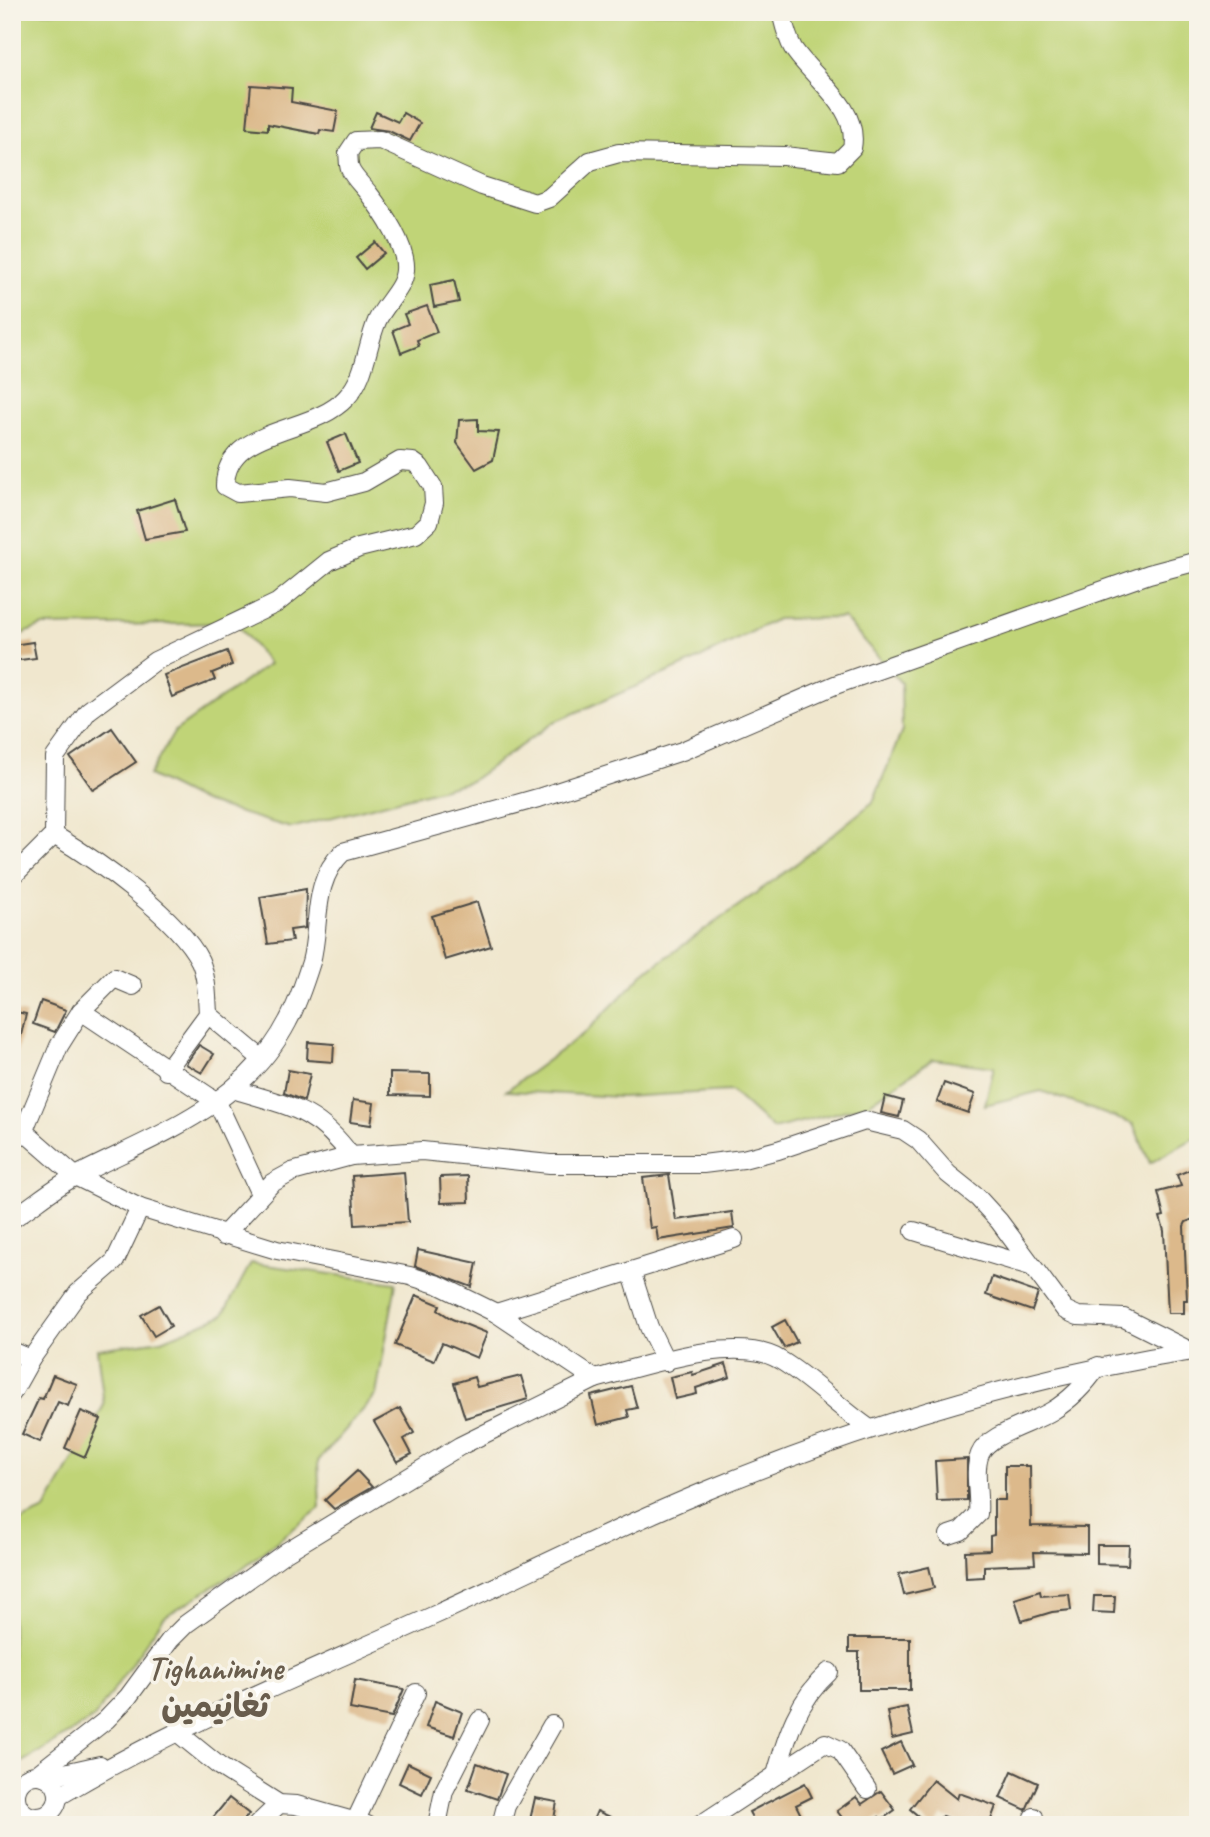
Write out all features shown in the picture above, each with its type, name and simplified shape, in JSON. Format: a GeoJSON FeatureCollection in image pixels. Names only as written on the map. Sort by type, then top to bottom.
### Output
{"type":"FeatureCollection","features":[{"type":"Feature","properties":{"kind":"street"},"geometry":{"type":"LineString","coordinates":[[12,877],[36,856],[54,835],[55,757],[88,711],[155,661],[277,603],[329,561],[359,548],[416,534],[429,522],[434,503],[433,487],[420,467],[412,462],[400,461],[364,482],[326,492],[290,488],[239,493],[225,486],[225,472],[234,456],[255,439],[324,416],[344,400],[360,381],[368,344],[378,318],[404,282],[406,267],[401,248],[373,199],[350,169],[348,153],[356,141],[380,140],[482,186],[535,203],[549,198],[590,161],[619,153],[784,156],[838,162],[852,148],[853,132],[842,108],[792,46],[781,12]]}},
{"type":"Feature","properties":{"kind":"street"},"geometry":{"type":"LineString","coordinates":[[12,1219],[75,1176],[159,1138],[236,1090],[288,1022],[311,961],[323,882],[334,860],[343,852],[538,798],[682,751],[835,685],[1149,575],[1198,561]]}},
{"type":"Feature","properties":{"kind":"street"},"geometry":{"type":"LineString","coordinates":[[54,835],[84,852],[161,914],[200,962],[206,984],[208,1014],[166,1071]]}},
{"type":"Feature","properties":{"kind":"street"},"geometry":{"type":"LineString","coordinates":[[133,986],[114,978],[81,1012],[59,1046],[18,1126],[75,1176],[140,1208],[223,1236],[317,1259],[410,1276],[496,1313],[595,1378]]}},
{"type":"Feature","properties":{"kind":"street"},"geometry":{"type":"LineString","coordinates":[[81,1012],[166,1071],[217,1102],[260,1194]]}},
{"type":"Feature","properties":{"kind":"street"},"geometry":{"type":"LineString","coordinates":[[208,1014],[262,1059]]}},
{"type":"Feature","properties":{"kind":"street"},"geometry":{"type":"LineString","coordinates":[[236,1090],[310,1115],[335,1134],[351,1156]]}},
{"type":"Feature","properties":{"kind":"street"},"geometry":{"type":"LineString","coordinates":[[223,1236],[272,1183],[292,1172],[351,1156],[422,1151],[550,1164],[703,1164],[743,1159],[778,1150],[865,1121],[884,1123],[903,1129],[918,1140],[948,1174],[978,1198],[1072,1315],[1124,1318],[1194,1350]]}},
{"type":"Feature","properties":{"kind":"street"},"geometry":{"type":"LineString","coordinates":[[12,1393],[31,1359],[85,1284],[116,1261],[140,1208]]}},
{"type":"Feature","properties":{"kind":"street"},"geometry":{"type":"LineString","coordinates":[[914,1231],[1030,1266]]}},
{"type":"Feature","properties":{"kind":"street"},"geometry":{"type":"LineString","coordinates":[[496,1313],[734,1239]]}},
{"type":"Feature","properties":{"kind":"street"},"geometry":{"type":"LineString","coordinates":[[631,1272],[649,1327],[666,1362]]}},
{"type":"Feature","properties":{"kind":"street"},"geometry":{"type":"LineString","coordinates":[[22,1787],[106,1720],[128,1697],[170,1640],[187,1624],[286,1552],[460,1446],[595,1378],[734,1350],[768,1354],[780,1360],[870,1429]]}},
{"type":"Feature","properties":{"kind":"street"},"geometry":{"type":"LineString","coordinates":[[22,1787],[26,1818],[40,1818],[54,1810],[59,1796],[117,1761],[257,1692],[433,1616],[698,1494],[870,1429],[1098,1366],[1194,1350]]}},
{"type":"Feature","properties":{"kind":"street"},"geometry":{"type":"LineString","coordinates":[[12,1351],[31,1359]]}},
{"type":"Feature","properties":{"kind":"street"},"geometry":{"type":"LineString","coordinates":[[949,1535],[961,1531],[978,1514],[978,1459],[986,1444],[999,1434],[1021,1429],[1053,1410],[1085,1385],[1098,1366]]}},
{"type":"Feature","properties":{"kind":"street"},"geometry":{"type":"LineString","coordinates":[[776,1775],[787,1736],[801,1705],[813,1686],[829,1672]]}},
{"type":"Feature","properties":{"kind":"street"},"geometry":{"type":"LineString","coordinates":[[177,1732],[219,1766],[270,1817],[296,1805],[361,1823],[416,1692]]}},
{"type":"Feature","properties":{"kind":"street"},"geometry":{"type":"LineString","coordinates":[[437,1825],[444,1791],[480,1720]]}},
{"type":"Feature","properties":{"kind":"street"},"geometry":{"type":"LineString","coordinates":[[501,1825],[506,1806],[552,1725]]}},
{"type":"Feature","properties":{"kind":"street"},"geometry":{"type":"LineString","coordinates":[[700,1825],[821,1744],[829,1743],[840,1750],[867,1789]]}},
{"type":"Feature","properties":{"kind":"street"},"geometry":{"type":"LineString","coordinates":[[22,1787],[117,1761]]}},
{"type":"Feature","properties":{"kind":"street"},"geometry":{"type":"LineString","coordinates":[[22,1787],[55,1785],[59,1796]]}},
{"type":"Feature","properties":{"kind":"green space"},"geometry":{"type":"Polygon","coordinates":[[[12,12],[1198,12],[1198,1136],[1150,1163],[1133,1124],[1041,1091],[985,1105],[994,1067],[933,1059],[867,1105],[773,1129],[731,1091],[621,1097],[506,1091],[587,1031],[643,974],[791,868],[873,802],[902,731],[901,683],[844,618],[777,619],[692,662],[554,722],[471,781],[291,828],[203,802],[149,775],[175,731],[269,664],[236,623],[42,626],[12,638],[12,12]]]}},
{"type":"Feature","properties":{"kind":"green space"},"geometry":{"type":"Polygon","coordinates":[[[251,1263],[396,1283],[376,1395],[318,1461],[320,1508],[240,1570],[164,1617],[94,1718],[17,1765],[12,1762],[12,1544],[18,1522],[45,1510],[104,1405],[97,1349],[162,1340],[223,1315],[251,1263]]]}},
{"type":"Feature","properties":{"kind":"building"},"geometry":{"type":"Polygon","coordinates":[[[251,85],[292,88],[291,102],[338,111],[334,132],[320,130],[319,134],[268,124],[268,130],[247,128],[251,85]]]}},
{"type":"Feature","properties":{"kind":"building"},"geometry":{"type":"Polygon","coordinates":[[[376,112],[398,122],[403,113],[420,123],[410,141],[389,131],[369,128],[376,112]]]}},
{"type":"Feature","properties":{"kind":"building"},"geometry":{"type":"Polygon","coordinates":[[[375,242],[384,253],[365,269],[356,258],[375,242]]]}},
{"type":"Feature","properties":{"kind":"building"},"geometry":{"type":"Polygon","coordinates":[[[454,280],[459,302],[434,307],[430,285],[454,280]]]}},
{"type":"Feature","properties":{"kind":"building"},"geometry":{"type":"Polygon","coordinates":[[[427,306],[437,332],[417,340],[419,346],[401,353],[393,330],[408,324],[404,314],[427,306]]]}},
{"type":"Feature","properties":{"kind":"building"},"geometry":{"type":"Polygon","coordinates":[[[478,419],[478,431],[499,432],[493,460],[476,469],[457,443],[459,420],[478,419]]]}},
{"type":"Feature","properties":{"kind":"building"},"geometry":{"type":"Polygon","coordinates":[[[346,434],[358,463],[339,471],[327,442],[346,434]]]}},
{"type":"Feature","properties":{"kind":"building"},"geometry":{"type":"Polygon","coordinates":[[[175,499],[185,532],[145,539],[137,511],[175,499]]]}},
{"type":"Feature","properties":{"kind":"building"},"geometry":{"type":"Polygon","coordinates":[[[33,642],[36,658],[12,661],[12,645],[33,642]]]}},
{"type":"Feature","properties":{"kind":"building"},"geometry":{"type":"Polygon","coordinates":[[[227,651],[232,665],[212,673],[215,680],[172,697],[164,675],[227,651]]]}},
{"type":"Feature","properties":{"kind":"building"},"geometry":{"type":"Polygon","coordinates":[[[112,728],[136,762],[93,790],[70,757],[112,728]]]}},
{"type":"Feature","properties":{"kind":"building"},"geometry":{"type":"Polygon","coordinates":[[[306,889],[305,928],[290,930],[292,941],[268,944],[260,897],[306,889]]]}},
{"type":"Feature","properties":{"kind":"building"},"geometry":{"type":"Polygon","coordinates":[[[477,902],[491,946],[445,960],[432,916],[477,902]]]}},
{"type":"Feature","properties":{"kind":"building"},"geometry":{"type":"Polygon","coordinates":[[[41,1001],[66,1010],[55,1032],[33,1024],[41,1001]]]}},
{"type":"Feature","properties":{"kind":"building"},"geometry":{"type":"Polygon","coordinates":[[[12,1011],[26,1014],[17,1052],[12,1051],[12,1011]]]}},
{"type":"Feature","properties":{"kind":"building"},"geometry":{"type":"Polygon","coordinates":[[[308,1042],[334,1044],[333,1062],[307,1060],[308,1042]]]}},
{"type":"Feature","properties":{"kind":"building"},"geometry":{"type":"Polygon","coordinates":[[[199,1045],[214,1054],[202,1073],[186,1064],[199,1045]]]}},
{"type":"Feature","properties":{"kind":"building"},"geometry":{"type":"Polygon","coordinates":[[[288,1070],[310,1074],[304,1101],[284,1093],[288,1070]]]}},
{"type":"Feature","properties":{"kind":"building"},"geometry":{"type":"Polygon","coordinates":[[[390,1073],[430,1074],[430,1096],[390,1095],[390,1073]]]}},
{"type":"Feature","properties":{"kind":"building"},"geometry":{"type":"Polygon","coordinates":[[[944,1083],[975,1094],[968,1113],[937,1102],[944,1083]]]}},
{"type":"Feature","properties":{"kind":"building"},"geometry":{"type":"Polygon","coordinates":[[[885,1096],[903,1101],[899,1117],[881,1113],[885,1096]]]}},
{"type":"Feature","properties":{"kind":"building"},"geometry":{"type":"Polygon","coordinates":[[[353,1100],[374,1103],[371,1125],[350,1122],[353,1100]]]}},
{"type":"Feature","properties":{"kind":"building"},"geometry":{"type":"Polygon","coordinates":[[[1194,1168],[1198,1177],[1198,1217],[1186,1222],[1184,1226],[1187,1300],[1184,1300],[1184,1313],[1168,1313],[1164,1231],[1160,1217],[1164,1216],[1158,1192],[1181,1186],[1177,1175],[1194,1168]]]}},
{"type":"Feature","properties":{"kind":"building"},"geometry":{"type":"Polygon","coordinates":[[[404,1172],[408,1222],[355,1225],[352,1176],[404,1172]]]}},
{"type":"Feature","properties":{"kind":"building"},"geometry":{"type":"Polygon","coordinates":[[[669,1175],[676,1220],[732,1212],[734,1228],[658,1240],[656,1227],[650,1228],[643,1178],[669,1175]]]}},
{"type":"Feature","properties":{"kind":"building"},"geometry":{"type":"Polygon","coordinates":[[[468,1176],[469,1202],[441,1203],[440,1177],[468,1176]]]}},
{"type":"Feature","properties":{"kind":"building"},"geometry":{"type":"Polygon","coordinates":[[[418,1250],[477,1263],[472,1287],[415,1266],[418,1250]]]}},
{"type":"Feature","properties":{"kind":"building"},"geometry":{"type":"Polygon","coordinates":[[[992,1277],[1038,1293],[1032,1311],[986,1295],[992,1277]]]}},
{"type":"Feature","properties":{"kind":"building"},"geometry":{"type":"Polygon","coordinates":[[[416,1295],[440,1305],[438,1310],[452,1319],[487,1333],[477,1358],[442,1343],[434,1361],[395,1345],[416,1295]]]}},
{"type":"Feature","properties":{"kind":"building"},"geometry":{"type":"Polygon","coordinates":[[[159,1305],[171,1326],[154,1336],[141,1315],[159,1305]]]}},
{"type":"Feature","properties":{"kind":"building"},"geometry":{"type":"Polygon","coordinates":[[[785,1320],[797,1342],[784,1348],[772,1327],[785,1320]]]}},
{"type":"Feature","properties":{"kind":"building"},"geometry":{"type":"Polygon","coordinates":[[[726,1364],[730,1377],[696,1388],[697,1394],[675,1399],[670,1377],[692,1372],[693,1375],[726,1364]]]}},
{"type":"Feature","properties":{"kind":"building"},"geometry":{"type":"Polygon","coordinates":[[[53,1375],[77,1384],[68,1406],[58,1402],[40,1442],[22,1434],[39,1398],[43,1399],[53,1375]]]}},
{"type":"Feature","properties":{"kind":"building"},"geometry":{"type":"Polygon","coordinates":[[[521,1376],[528,1399],[465,1418],[454,1383],[474,1377],[477,1387],[521,1376]]]}},
{"type":"Feature","properties":{"kind":"building"},"geometry":{"type":"Polygon","coordinates":[[[631,1386],[637,1408],[627,1410],[629,1417],[598,1425],[591,1396],[631,1386]]]}},
{"type":"Feature","properties":{"kind":"building"},"geometry":{"type":"Polygon","coordinates":[[[400,1408],[414,1433],[404,1439],[412,1454],[397,1462],[374,1422],[400,1408]]]}},
{"type":"Feature","properties":{"kind":"building"},"geometry":{"type":"Polygon","coordinates":[[[81,1411],[101,1419],[85,1457],[65,1448],[81,1411]]]}},
{"type":"Feature","properties":{"kind":"building"},"geometry":{"type":"Polygon","coordinates":[[[967,1459],[967,1500],[937,1501],[935,1461],[967,1459]]]}},
{"type":"Feature","properties":{"kind":"building"},"geometry":{"type":"Polygon","coordinates":[[[1005,1466],[1030,1466],[1031,1526],[1087,1527],[1087,1553],[1034,1552],[1035,1564],[984,1566],[984,1577],[966,1578],[965,1551],[990,1550],[990,1536],[994,1535],[994,1500],[1005,1500],[1005,1466]]]}},
{"type":"Feature","properties":{"kind":"building"},"geometry":{"type":"Polygon","coordinates":[[[357,1471],[372,1487],[334,1509],[325,1500],[357,1471]]]}},
{"type":"Feature","properties":{"kind":"building"},"geometry":{"type":"Polygon","coordinates":[[[1097,1545],[1129,1545],[1128,1565],[1097,1564],[1097,1545]]]}},
{"type":"Feature","properties":{"kind":"building"},"geometry":{"type":"Polygon","coordinates":[[[929,1567],[934,1588],[904,1595],[899,1574],[929,1567]]]}},
{"type":"Feature","properties":{"kind":"building"},"geometry":{"type":"Polygon","coordinates":[[[1040,1591],[1041,1596],[1069,1594],[1071,1610],[1052,1612],[1022,1621],[1015,1599],[1040,1591]]]}},
{"type":"Feature","properties":{"kind":"building"},"geometry":{"type":"Polygon","coordinates":[[[1094,1596],[1115,1596],[1114,1613],[1093,1612],[1094,1596]]]}},
{"type":"Feature","properties":{"kind":"building"},"geometry":{"type":"Polygon","coordinates":[[[849,1638],[910,1638],[910,1690],[859,1690],[859,1652],[849,1652],[849,1638]]]}},
{"type":"Feature","properties":{"kind":"building"},"geometry":{"type":"Polygon","coordinates":[[[355,1680],[404,1689],[392,1717],[350,1709],[355,1680]]]}},
{"type":"Feature","properties":{"kind":"building"},"geometry":{"type":"Polygon","coordinates":[[[435,1701],[462,1712],[454,1736],[426,1727],[435,1701]]]}},
{"type":"Feature","properties":{"kind":"building"},"geometry":{"type":"Polygon","coordinates":[[[907,1707],[913,1734],[892,1739],[887,1711],[907,1707]]]}},
{"type":"Feature","properties":{"kind":"building"},"geometry":{"type":"Polygon","coordinates":[[[901,1742],[912,1765],[892,1774],[881,1752],[901,1742]]]}},
{"type":"Feature","properties":{"kind":"building"},"geometry":{"type":"Polygon","coordinates":[[[408,1763],[431,1774],[422,1794],[399,1783],[408,1763]]]}},
{"type":"Feature","properties":{"kind":"building"},"geometry":{"type":"Polygon","coordinates":[[[477,1763],[506,1774],[497,1799],[468,1789],[477,1763]]]}},
{"type":"Feature","properties":{"kind":"building"},"geometry":{"type":"Polygon","coordinates":[[[1012,1771],[1038,1783],[1026,1810],[1000,1798],[1012,1771]]]}},
{"type":"Feature","properties":{"kind":"building"},"geometry":{"type":"Polygon","coordinates":[[[933,1780],[957,1799],[959,1793],[996,1806],[989,1825],[967,1825],[942,1816],[936,1825],[929,1825],[910,1809],[933,1780]]]}},
{"type":"Feature","properties":{"kind":"building"},"geometry":{"type":"Polygon","coordinates":[[[805,1783],[812,1797],[796,1805],[806,1825],[756,1825],[749,1812],[805,1783]]]}},
{"type":"Feature","properties":{"kind":"building"},"geometry":{"type":"Polygon","coordinates":[[[881,1791],[895,1810],[881,1820],[879,1817],[868,1825],[848,1825],[837,1811],[856,1797],[862,1804],[881,1791]]]}},
{"type":"Feature","properties":{"kind":"building"},"geometry":{"type":"Polygon","coordinates":[[[229,1798],[249,1814],[240,1825],[218,1825],[211,1820],[229,1798]]]}},
{"type":"Feature","properties":{"kind":"building"},"geometry":{"type":"Polygon","coordinates":[[[535,1798],[557,1802],[553,1825],[530,1820],[535,1798]]]}},
{"type":"Feature","properties":{"kind":"building"},"geometry":{"type":"Polygon","coordinates":[[[597,1811],[628,1825],[591,1825],[597,1811]]]}},
{"type":"Feature","properties":{"kind":"district","name":"Tighanimine ثغانيمين"},"geometry":{"type":"Point","coordinates":[215,1686]}}]}
